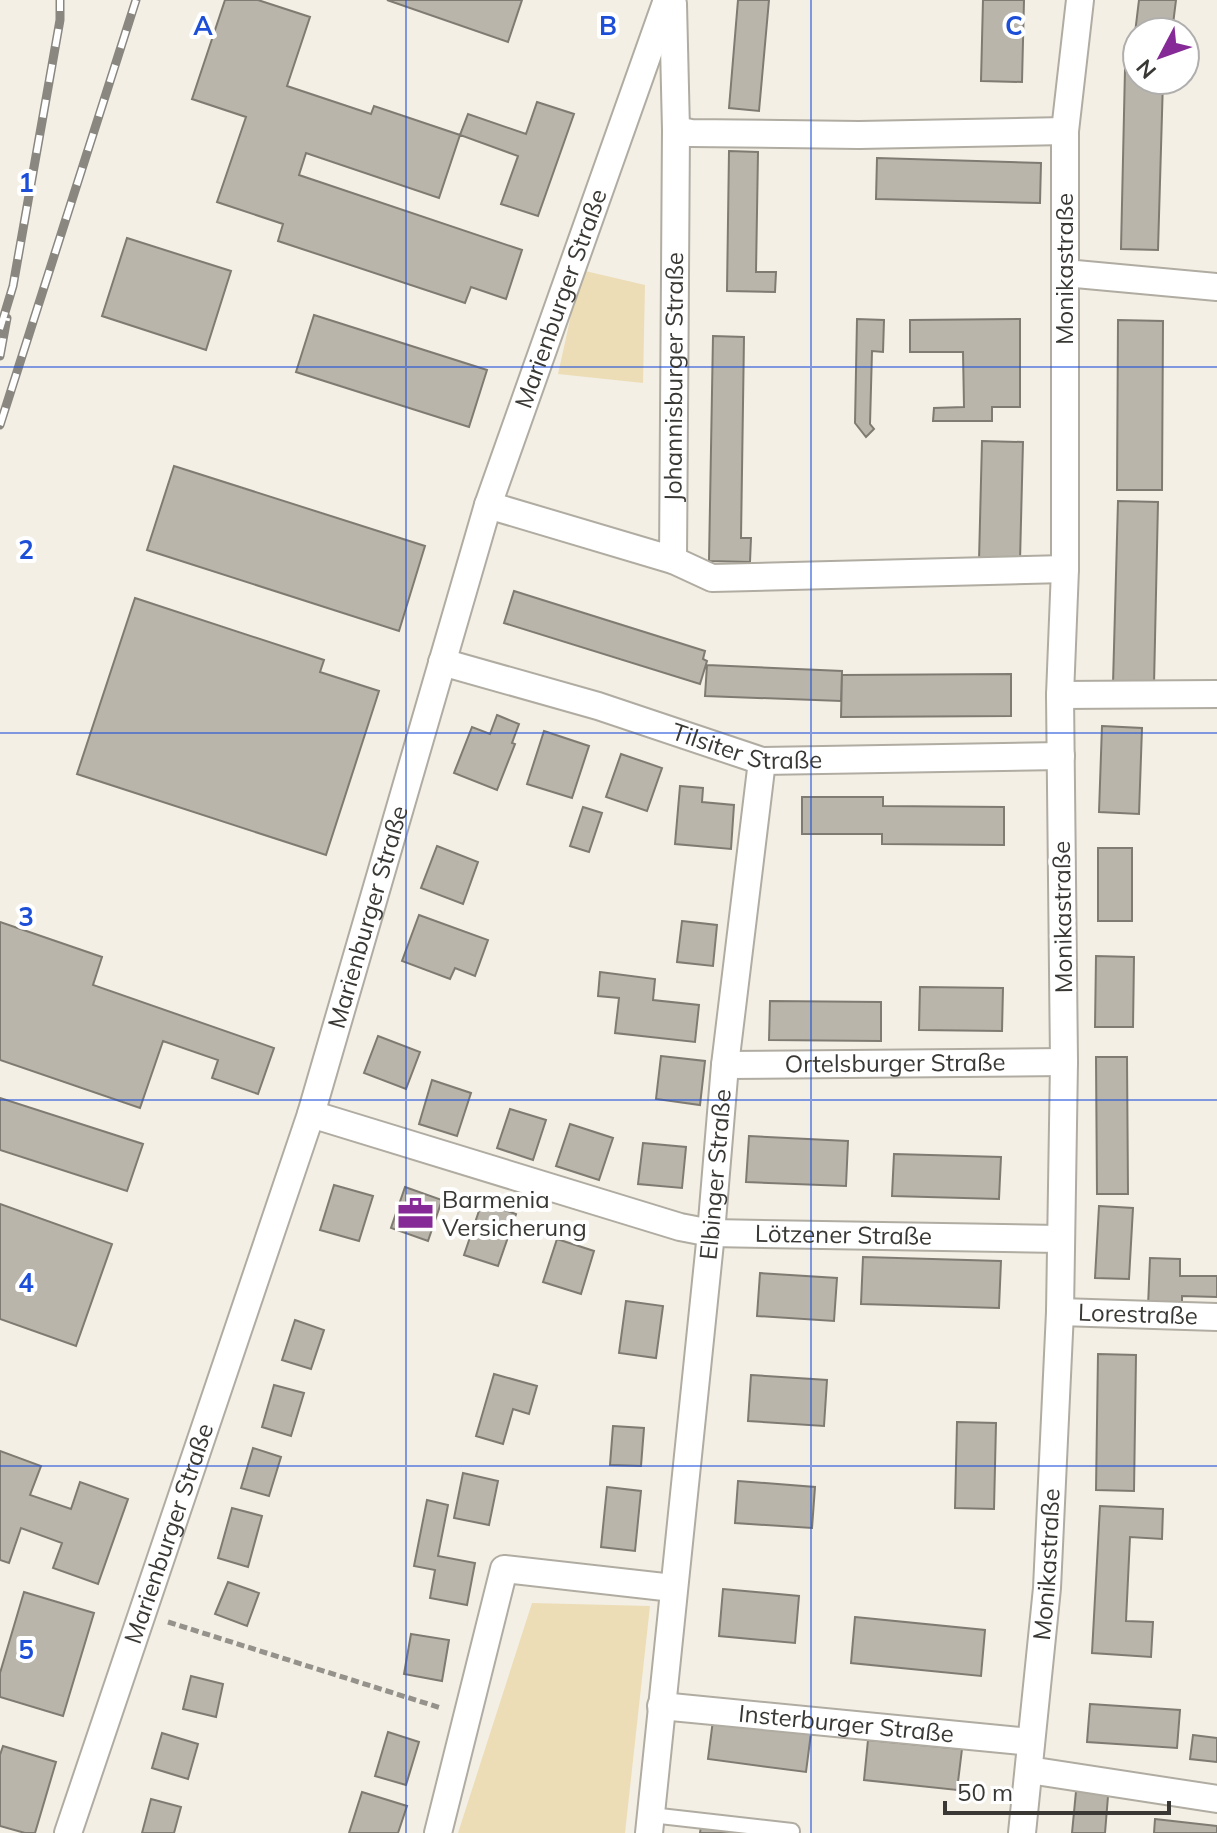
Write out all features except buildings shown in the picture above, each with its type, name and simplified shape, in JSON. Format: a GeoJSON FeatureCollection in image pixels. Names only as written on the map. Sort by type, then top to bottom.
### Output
{"type":"FeatureCollection","features":[{"type":"Feature","properties":{"kind":"street","name":"Johannisburger Straße"},"geometry":{"type":"LineString","coordinates":[[670,0],[676,130],[673,560]]}},
{"type":"Feature","properties":{"kind":"street","name":"Marienburger Straße"},"geometry":{"type":"LineString","coordinates":[[68,1833],[311,1114],[488,505],[670,0]]}},
{"type":"Feature","properties":{"kind":"street","name":"Monikastraße"},"geometry":{"type":"LineString","coordinates":[[1022,1833],[1047,1588],[1060,1312],[1064,1062],[1060,695],[1065,569],[1065,131],[1080,0]]}},
{"type":"Feature","properties":{"kind":"street"},"geometry":{"type":"LineString","coordinates":[[676,130],[691,133],[859,135],[1065,131]]}},
{"type":"Feature","properties":{"kind":"street"},"geometry":{"type":"LineString","coordinates":[[1065,273],[1217,287]]}},
{"type":"Feature","properties":{"kind":"street"},"geometry":{"type":"LineString","coordinates":[[488,505],[673,560],[712,578],[1065,569]]}},
{"type":"Feature","properties":{"kind":"street","name":"Tilsiter Straße"},"geometry":{"type":"LineString","coordinates":[[442,662],[598,706],[762,761],[1061,756]]}},
{"type":"Feature","properties":{"kind":"street"},"geometry":{"type":"LineString","coordinates":[[1060,695],[1217,694]]}},
{"type":"Feature","properties":{"kind":"street","name":"Elbinger Straße"},"geometry":{"type":"LineString","coordinates":[[650,1824],[711,1233],[725,1065],[762,761]]}},
{"type":"Feature","properties":{"kind":"street","name":"Ortelsburger Straße"},"geometry":{"type":"LineString","coordinates":[[725,1065],[1064,1062]]}},
{"type":"Feature","properties":{"kind":"street","name":"Lötzener Straße"},"geometry":{"type":"LineString","coordinates":[[311,1114],[680,1227],[711,1233],[1059,1239]]}},
{"type":"Feature","properties":{"kind":"street","name":"Lorestraße"},"geometry":{"type":"LineString","coordinates":[[1060,1312],[1217,1317]]}},
{"type":"Feature","properties":{"kind":"street"},"geometry":{"type":"LineString","coordinates":[[438,1833],[504,1569],[673,1588]]}},
{"type":"Feature","properties":{"kind":"street","name":"Insterburger Straße"},"geometry":{"type":"LineString","coordinates":[[661,1706],[1031,1742]]}},
{"type":"Feature","properties":{"kind":"street"},"geometry":{"type":"LineString","coordinates":[[1029,1770],[1217,1799]]}},
{"type":"Feature","properties":{"kind":"lane"},"geometry":{"type":"LineString","coordinates":[[650,1824],[792,1831]]}},
{"type":"Feature","properties":{"kind":"path"},"geometry":{"type":"LineString","coordinates":[[140,1613],[469,1717]]}},
{"type":"Feature","properties":{"kind":"shaded area"},"geometry":{"type":"Polygon","coordinates":[[[581,270],[645,285],[643,383],[558,374],[581,270]]]}},
{"type":"Feature","properties":{"kind":"shaded area"},"geometry":{"type":"Polygon","coordinates":[[[532,1603],[650,1606],[625,1833],[458,1833],[532,1603]]]}},
{"type":"Feature","properties":{"kind":"railway"},"geometry":{"type":"LineString","coordinates":[[0,329],[13,286],[60,20],[60,0]]}},
{"type":"Feature","properties":{"kind":"railway"},"geometry":{"type":"LineString","coordinates":[[0,425],[136,0]]}},
{"type":"Feature","properties":{"kind":"railway"},"geometry":{"type":"LineString","coordinates":[[0,356],[7,318]]}},
{"type":"Feature","properties":{"kind":"place","name":"Barmenia Versicherung"},"geometry":{"type":"Point","coordinates":[416,1214]}}]}
